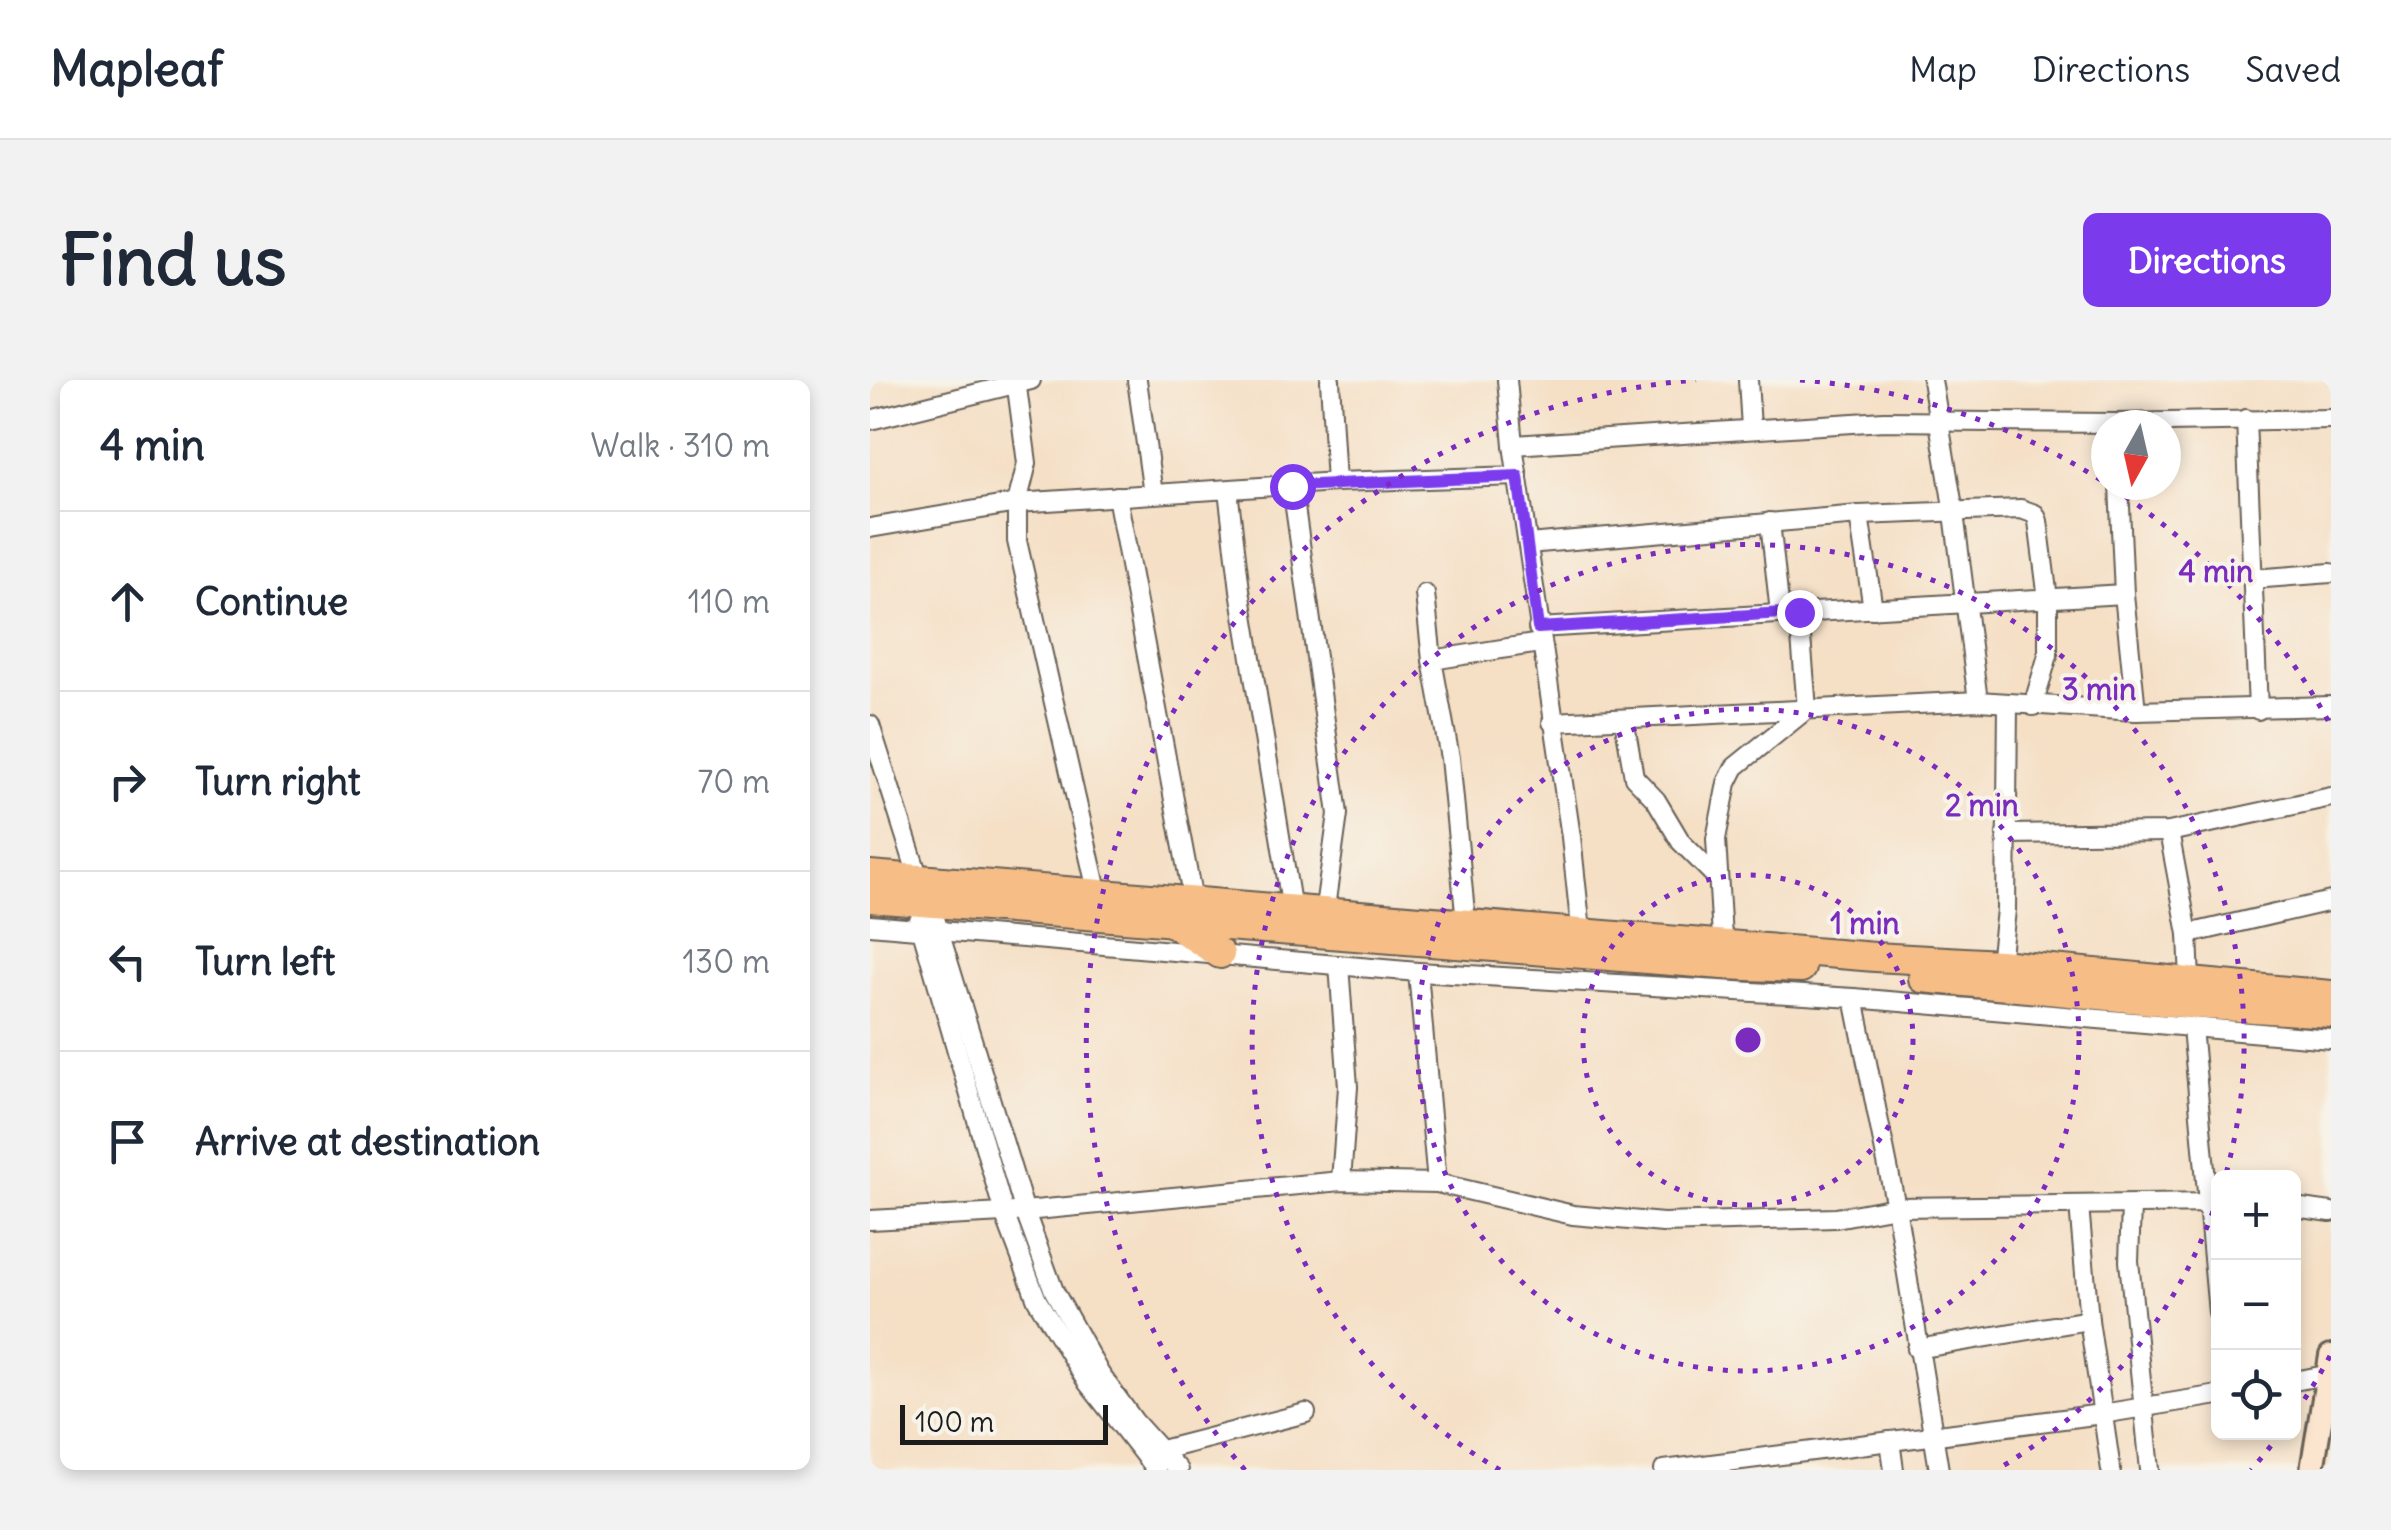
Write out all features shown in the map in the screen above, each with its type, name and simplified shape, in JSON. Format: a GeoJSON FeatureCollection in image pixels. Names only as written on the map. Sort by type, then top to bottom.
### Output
{"type":"FeatureCollection","features":[{"type":"Feature","properties":{"kind":"highway"},"geometry":{"type":"LineString","coordinates":[[870,875],[920,894],[1172,922],[1466,923],[1581,931],[1838,970],[2331,1014]]}},
{"type":"Feature","properties":{"kind":"highway"},"geometry":{"type":"LineString","coordinates":[[870,898],[920,894],[1098,895],[1192,901],[1292,910],[1323,922],[1543,949],[2000,964],[2331,995]]}},
{"type":"Feature","properties":{"kind":"highway"},"geometry":{"type":"LineString","coordinates":[[1172,922],[1220,954]]}},
{"type":"Feature","properties":{"kind":"main road"},"geometry":{"type":"LineString","coordinates":[[2312,1470],[2329,1369]]}},
{"type":"Feature","properties":{"kind":"main road"},"geometry":{"type":"LineString","coordinates":[[2325,1470],[2331,1438]]}},
{"type":"Feature","properties":{"kind":"street"},"geometry":{"type":"LineString","coordinates":[[1137,380],[1153,494]]}},
{"type":"Feature","properties":{"kind":"street"},"geometry":{"type":"LineString","coordinates":[[1330,380],[1336,482]]}},
{"type":"Feature","properties":{"kind":"street"},"geometry":{"type":"LineString","coordinates":[[1507,380],[1581,931]]}},
{"type":"Feature","properties":{"kind":"street"},"geometry":{"type":"LineString","coordinates":[[1748,380],[1750,428]]}},
{"type":"Feature","properties":{"kind":"street"},"geometry":{"type":"LineString","coordinates":[[1932,380],[1978,700]]}},
{"type":"Feature","properties":{"kind":"street"},"geometry":{"type":"LineString","coordinates":[[870,420],[1021,381],[1026,463],[1017,504],[1017,541],[1098,895]]}},
{"type":"Feature","properties":{"kind":"street"},"geometry":{"type":"LineString","coordinates":[[2181,422],[2331,418]]}},
{"type":"Feature","properties":{"kind":"street"},"geometry":{"type":"LineString","coordinates":[[2246,419],[2258,710]]}},
{"type":"Feature","properties":{"kind":"street"},"geometry":{"type":"LineString","coordinates":[[1513,445],[1884,421],[2091,424]]}},
{"type":"Feature","properties":{"kind":"street"},"geometry":{"type":"LineString","coordinates":[[870,528],[1017,504],[1336,482],[1518,476]]}},
{"type":"Feature","properties":{"kind":"street"},"geometry":{"type":"LineString","coordinates":[[1292,486],[1338,814],[1323,922]]}},
{"type":"Feature","properties":{"kind":"street"},"geometry":{"type":"LineString","coordinates":[[1228,490],[1240,590],[1292,910]]}},
{"type":"Feature","properties":{"kind":"street"},"geometry":{"type":"LineString","coordinates":[[1117,496],[1192,901]]}},
{"type":"Feature","properties":{"kind":"street"},"geometry":{"type":"LineString","coordinates":[[2120,500],[2136,711]]}},
{"type":"Feature","properties":{"kind":"street"},"geometry":{"type":"LineString","coordinates":[[1528,544],[1859,515],[2021,509],[2035,514],[2048,599],[2048,655],[2033,706]]}},
{"type":"Feature","properties":{"kind":"street"},"geometry":{"type":"LineString","coordinates":[[1859,515],[1873,609]]}},
{"type":"Feature","properties":{"kind":"street"},"geometry":{"type":"LineString","coordinates":[[1770,522],[1807,709]]}},
{"type":"Feature","properties":{"kind":"street"},"geometry":{"type":"LineString","coordinates":[[2252,579],[2331,573]]}},
{"type":"Feature","properties":{"kind":"street"},"geometry":{"type":"LineString","coordinates":[[1426,594],[1432,660],[1450,758],[1466,923]]}},
{"type":"Feature","properties":{"kind":"street"},"geometry":{"type":"LineString","coordinates":[[1432,660],[1539,636],[1789,613],[2124,594]]}},
{"type":"Feature","properties":{"kind":"street"},"geometry":{"type":"LineString","coordinates":[[1552,722],[1978,700],[2136,711],[2331,706]]}},
{"type":"Feature","properties":{"kind":"street"},"geometry":{"type":"LineString","coordinates":[[2000,964],[2006,910],[2008,704]]}},
{"type":"Feature","properties":{"kind":"street"},"geometry":{"type":"LineString","coordinates":[[1723,954],[1716,877],[1718,818],[1726,783],[1735,767],[1807,709]]}},
{"type":"Feature","properties":{"kind":"street"},"geometry":{"type":"LineString","coordinates":[[1624,720],[1634,777],[1656,800],[1681,842],[1716,877]]}},
{"type":"Feature","properties":{"kind":"street"},"geometry":{"type":"LineString","coordinates":[[870,725],[920,894],[1004,1213],[1045,1314],[1087,1382],[1153,1458],[1178,1470]]}},
{"type":"Feature","properties":{"kind":"street"},"geometry":{"type":"LineString","coordinates":[[2006,834],[2170,832],[2331,796]]}},
{"type":"Feature","properties":{"kind":"street"},"geometry":{"type":"LineString","coordinates":[[2170,832],[2188,934],[2190,982]]}},
{"type":"Feature","properties":{"kind":"street"},"geometry":{"type":"LineString","coordinates":[[2188,934],[2331,901]]}},
{"type":"Feature","properties":{"kind":"street"},"geometry":{"type":"LineString","coordinates":[[870,925],[1418,972],[1854,998],[2331,1039]]}},
{"type":"Feature","properties":{"kind":"street"},"geometry":{"type":"LineString","coordinates":[[930,931],[1054,1291],[1078,1339],[1134,1421],[1153,1458]]}},
{"type":"Feature","properties":{"kind":"street"},"geometry":{"type":"LineString","coordinates":[[1542,979],[1543,949]]}},
{"type":"Feature","properties":{"kind":"street"},"geometry":{"type":"LineString","coordinates":[[1339,965],[1348,1087],[1341,1182]]}},
{"type":"Feature","properties":{"kind":"street"},"geometry":{"type":"LineString","coordinates":[[1418,972],[1437,1183]]}},
{"type":"Feature","properties":{"kind":"street"},"geometry":{"type":"LineString","coordinates":[[1854,998],[1896,1207],[1939,1470]]}},
{"type":"Feature","properties":{"kind":"street"},"geometry":{"type":"LineString","coordinates":[[2192,1028],[2211,1186]]}},
{"type":"Feature","properties":{"kind":"street"},"geometry":{"type":"LineString","coordinates":[[870,1220],[1004,1213],[1341,1182],[1437,1183],[1574,1215],[1663,1223],[1836,1218],[1896,1207],[2211,1203]]}},
{"type":"Feature","properties":{"kind":"street"},"geometry":{"type":"LineString","coordinates":[[2078,1205],[2089,1320],[2111,1470]]}},
{"type":"Feature","properties":{"kind":"street"},"geometry":{"type":"LineString","coordinates":[[2131,1206],[2129,1261],[2150,1470]]}},
{"type":"Feature","properties":{"kind":"street"},"geometry":{"type":"LineString","coordinates":[[2301,1208],[2331,1212]]}},
{"type":"Feature","properties":{"kind":"street"},"geometry":{"type":"LineString","coordinates":[[1917,1350],[2089,1320]]}},
{"type":"Feature","properties":{"kind":"street"},"geometry":{"type":"LineString","coordinates":[[2301,1379],[2329,1369]]}},
{"type":"Feature","properties":{"kind":"street"},"geometry":{"type":"LineString","coordinates":[[1664,1470],[1739,1466],[2211,1396]]}},
{"type":"Feature","properties":{"kind":"street"},"geometry":{"type":"LineString","coordinates":[[1153,1458],[1306,1413]]}},
{"type":"Feature","properties":{"kind":"street"},"geometry":{"type":"LineString","coordinates":[[1890,1441],[1894,1470]]}},
{"type":"Feature","properties":{"kind":"route"},"geometry":{"type":"LineString","coordinates":[[1292,486],[1518,476],[1538,628],[1799,612]]}}]}
